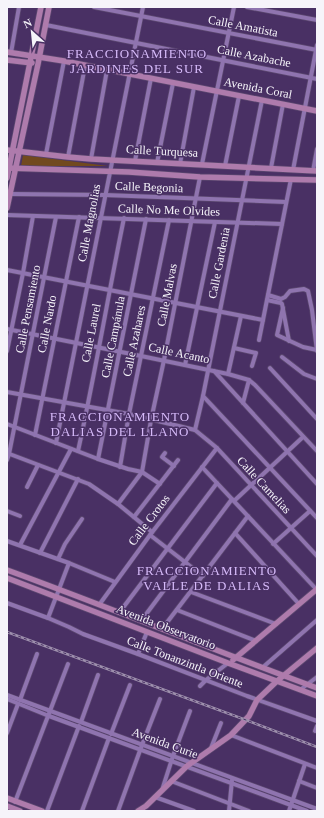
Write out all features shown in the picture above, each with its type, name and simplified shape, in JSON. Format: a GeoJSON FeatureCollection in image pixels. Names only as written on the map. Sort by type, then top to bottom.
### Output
{"type":"FeatureCollection","features":[{"type":"Feature","properties":{"kind":"street"},"geometry":{"type":"LineString","coordinates":[[9,52],[19,7]]}},
{"type":"Feature","properties":{"kind":"street"},"geometry":{"type":"LineString","coordinates":[[7,178],[41,7]]}},
{"type":"Feature","properties":{"kind":"street"},"geometry":{"type":"LineString","coordinates":[[13,151],[31,97],[49,7]]}},
{"type":"Feature","properties":{"kind":"street","name":"Calle Amatista"},"geometry":{"type":"LineString","coordinates":[[94,7],[316,50]]}},
{"type":"Feature","properties":{"kind":"street","name":"Calle Magnolias"},"geometry":{"type":"LineString","coordinates":[[56,443],[143,7]]}},
{"type":"Feature","properties":{"kind":"street"},"geometry":{"type":"LineString","coordinates":[[202,164],[234,7]]}},
{"type":"Feature","properties":{"kind":"street"},"geometry":{"type":"LineString","coordinates":[[247,7],[317,20]]}},
{"type":"Feature","properties":{"kind":"street","name":"Calle Azabache"},"geometry":{"type":"LineString","coordinates":[[46,25],[317,79]]}},
{"type":"Feature","properties":{"kind":"street"},"geometry":{"type":"LineString","coordinates":[[293,170],[317,45]]}},
{"type":"Feature","properties":{"kind":"street","name":"Avenida Coral"},"geometry":{"type":"LineString","coordinates":[[9,52],[317,111]]}},
{"type":"Feature","properties":{"kind":"street"},"geometry":{"type":"LineString","coordinates":[[7,60],[38,64]]}},
{"type":"Feature","properties":{"kind":"street"},"geometry":{"type":"LineString","coordinates":[[46,154],[64,62]]}},
{"type":"Feature","properties":{"kind":"street"},"geometry":{"type":"LineString","coordinates":[[68,157],[85,66]]}},
{"type":"Feature","properties":{"kind":"street"},"geometry":{"type":"LineString","coordinates":[[91,159],[107,70]]}},
{"type":"Feature","properties":{"kind":"street"},"geometry":{"type":"LineString","coordinates":[[135,161],[151,78]]}},
{"type":"Feature","properties":{"kind":"street"},"geometry":{"type":"LineString","coordinates":[[158,163],[173,83]]}},
{"type":"Feature","properties":{"kind":"street"},"geometry":{"type":"LineString","coordinates":[[180,164],[194,87]]}},
{"type":"Feature","properties":{"kind":"street"},"geometry":{"type":"LineString","coordinates":[[24,96],[31,97]]}},
{"type":"Feature","properties":{"kind":"street"},"geometry":{"type":"LineString","coordinates":[[225,166],[239,96]]}},
{"type":"Feature","properties":{"kind":"street","name":"Calle Gardenia"},"geometry":{"type":"LineString","coordinates":[[195,430],[262,100]]}},
{"type":"Feature","properties":{"kind":"street"},"geometry":{"type":"LineString","coordinates":[[271,168],[284,104]]}},
{"type":"Feature","properties":{"kind":"street"},"geometry":{"type":"LineString","coordinates":[[315,171],[317,149]]}},
{"type":"Feature","properties":{"kind":"street","name":"Calle Turquesa"},"geometry":{"type":"LineString","coordinates":[[13,151],[91,159],[315,171]]}},
{"type":"Feature","properties":{"kind":"street"},"geometry":{"type":"LineString","coordinates":[[7,208],[10,194],[10,168]]}},
{"type":"Feature","properties":{"kind":"street","name":"Calle Turquesa"},"geometry":{"type":"LineString","coordinates":[[10,168],[200,177],[317,180]]}},
{"type":"Feature","properties":{"kind":"street","name":"Calle Malvas"},"geometry":{"type":"LineString","coordinates":[[118,504],[142,472],[151,420],[200,177]]}},
{"type":"Feature","properties":{"kind":"street"},"geometry":{"type":"LineString","coordinates":[[259,340],[291,179]]}},
{"type":"Feature","properties":{"kind":"street","name":"Calle Begonia"},"geometry":{"type":"LineString","coordinates":[[10,194],[286,202]]}},
{"type":"Feature","properties":{"kind":"street","name":"Calle No Me Olvides"},"geometry":{"type":"LineString","coordinates":[[7,215],[282,224]]}},
{"type":"Feature","properties":{"kind":"street"},"geometry":{"type":"LineString","coordinates":[[7,351],[9,330],[23,273],[33,216]]}},
{"type":"Feature","properties":{"kind":"street","name":"Calle Pensamiento"},"geometry":{"type":"LineString","coordinates":[[7,460],[56,217]]}},
{"type":"Feature","properties":{"kind":"street","name":"Calle Nardo"},"geometry":{"type":"LineString","coordinates":[[35,435],[79,218]]}},
{"type":"Feature","properties":{"kind":"street","name":"Calle Laurel"},"geometry":{"type":"LineString","coordinates":[[78,451],[88,407],[109,290],[124,218]]}},
{"type":"Feature","properties":{"kind":"street","name":"Calle Campánula"},"geometry":{"type":"LineString","coordinates":[[98,459],[146,219]]}},
{"type":"Feature","properties":{"kind":"street","name":"Calle Azahares"},"geometry":{"type":"LineString","coordinates":[[120,467],[129,414],[169,220]]}},
{"type":"Feature","properties":{"kind":"street"},"geometry":{"type":"LineString","coordinates":[[185,365],[215,222]]}},
{"type":"Feature","properties":{"kind":"street"},"geometry":{"type":"LineString","coordinates":[[7,270],[263,320]]}},
{"type":"Feature","properties":{"kind":"street"},"geometry":{"type":"LineString","coordinates":[[268,298],[281,299],[290,291],[308,291],[317,351],[303,347],[277,335],[283,308]]}},
{"type":"Feature","properties":{"kind":"street"},"geometry":{"type":"LineString","coordinates":[[268,298],[281,303],[289,341]]}},
{"type":"Feature","properties":{"kind":"street"},"geometry":{"type":"LineString","coordinates":[[228,374],[241,316]]}},
{"type":"Feature","properties":{"kind":"street","name":"Calle Acanto"},"geometry":{"type":"LineString","coordinates":[[9,330],[164,360],[249,380],[317,451]]}},
{"type":"Feature","properties":{"kind":"street"},"geometry":{"type":"LineString","coordinates":[[234,348],[256,353],[252,366]]}},
{"type":"Feature","properties":{"kind":"street"},"geometry":{"type":"LineString","coordinates":[[282,357],[304,374],[317,379]]}},
{"type":"Feature","properties":{"kind":"street"},"geometry":{"type":"LineString","coordinates":[[270,368],[317,419]]}},
{"type":"Feature","properties":{"kind":"street"},"geometry":{"type":"LineString","coordinates":[[213,371],[317,484]]}},
{"type":"Feature","properties":{"kind":"street"},"geometry":{"type":"LineString","coordinates":[[243,403],[249,380]]}},
{"type":"Feature","properties":{"kind":"street"},"geometry":{"type":"LineString","coordinates":[[7,392],[129,414],[195,430]]}},
{"type":"Feature","properties":{"kind":"street"},"geometry":{"type":"LineString","coordinates":[[203,396],[317,518]]}},
{"type":"Feature","properties":{"kind":"street"},"geometry":{"type":"LineString","coordinates":[[7,424],[14,428],[120,467],[142,472],[160,484]]}},
{"type":"Feature","properties":{"kind":"street","name":"Calle Camelias"},"geometry":{"type":"LineString","coordinates":[[195,430],[217,448],[317,556]]}},
{"type":"Feature","properties":{"kind":"street"},"geometry":{"type":"LineString","coordinates":[[141,621],[233,500],[303,437]]}},
{"type":"Feature","properties":{"kind":"street","name":"Calle Crotos"},"geometry":{"type":"LineString","coordinates":[[99,605],[217,448]]}},
{"type":"Feature","properties":{"kind":"street"},"geometry":{"type":"LineString","coordinates":[[20,545],[71,449]]}},
{"type":"Feature","properties":{"kind":"street"},"geometry":{"type":"LineString","coordinates":[[8,453],[89,484],[118,504],[151,534],[203,576]]}},
{"type":"Feature","properties":{"kind":"street"},"geometry":{"type":"LineString","coordinates":[[165,453],[162,457],[174,466]]}},
{"type":"Feature","properties":{"kind":"street"},"geometry":{"type":"LineString","coordinates":[[134,518],[178,460]]}},
{"type":"Feature","properties":{"kind":"street"},"geometry":{"type":"LineString","coordinates":[[27,488],[38,465]]}},
{"type":"Feature","properties":{"kind":"street"},"geometry":{"type":"LineString","coordinates":[[200,686],[317,590],[202,467]]}},
{"type":"Feature","properties":{"kind":"street"},"geometry":{"type":"LineString","coordinates":[[40,553],[78,479]]}},
{"type":"Feature","properties":{"kind":"street"},"geometry":{"type":"LineString","coordinates":[[119,613],[217,483]]}},
{"type":"Feature","properties":{"kind":"street"},"geometry":{"type":"LineString","coordinates":[[274,544],[310,510]]}},
{"type":"Feature","properties":{"kind":"street"},"geometry":{"type":"LineString","coordinates":[[7,511],[20,516]]}},
{"type":"Feature","properties":{"kind":"street"},"geometry":{"type":"LineString","coordinates":[[162,629],[248,516]]}},
{"type":"Feature","properties":{"kind":"street"},"geometry":{"type":"LineString","coordinates":[[58,559],[65,544],[82,519]]}},
{"type":"Feature","properties":{"kind":"street"},"geometry":{"type":"LineString","coordinates":[[235,533],[299,604]]}},
{"type":"Feature","properties":{"kind":"street"},"geometry":{"type":"LineString","coordinates":[[7,541],[69,563],[116,582]]}},
{"type":"Feature","properties":{"kind":"street"},"geometry":{"type":"LineString","coordinates":[[48,618],[69,563]]}},
{"type":"Feature","properties":{"kind":"street","name":"Avenida Observatorio"},"geometry":{"type":"LineString","coordinates":[[7,570],[317,688]]}},
{"type":"Feature","properties":{"kind":"street","name":"Avenida Observatorio"},"geometry":{"type":"LineString","coordinates":[[7,578],[317,696]]}},
{"type":"Feature","properties":{"kind":"street"},"geometry":{"type":"LineString","coordinates":[[191,592],[276,624]]}},
{"type":"Feature","properties":{"kind":"street"},"geometry":{"type":"LineString","coordinates":[[88,609],[91,602]]}},
{"type":"Feature","properties":{"kind":"street","name":"Calle Tonanzintla Oriente"},"geometry":{"type":"LineString","coordinates":[[7,603],[48,618],[83,634],[257,700],[317,721]]}},
{"type":"Feature","properties":{"kind":"street"},"geometry":{"type":"LineString","coordinates":[[177,610],[256,640]]}},
{"type":"Feature","properties":{"kind":"street"},"geometry":{"type":"LineString","coordinates":[[128,624],[131,617]]}},
{"type":"Feature","properties":{"kind":"street"},"geometry":{"type":"LineString","coordinates":[[262,668],[317,620]]}},
{"type":"Feature","properties":{"kind":"street"},"geometry":{"type":"LineString","coordinates":[[138,654],[147,632]]}},
{"type":"Feature","properties":{"kind":"street"},"geometry":{"type":"LineString","coordinates":[[138,811],[146,806],[190,765],[231,735],[249,716],[257,700],[276,681],[317,648]]}},
{"type":"Feature","properties":{"kind":"street"},"geometry":{"type":"LineString","coordinates":[[7,733],[37,654]]}},
{"type":"Feature","properties":{"kind":"street"},"geometry":{"type":"LineString","coordinates":[[15,802],[68,664]]}},
{"type":"Feature","properties":{"kind":"street"},"geometry":{"type":"LineString","coordinates":[[47,811],[98,675]]}},
{"type":"Feature","properties":{"kind":"street"},"geometry":{"type":"LineString","coordinates":[[300,690],[317,677]]}},
{"type":"Feature","properties":{"kind":"street"},"geometry":{"type":"LineString","coordinates":[[82,811],[130,685]]}},
{"type":"Feature","properties":{"kind":"street","name":"Avenida Curie"},"geometry":{"type":"LineString","coordinates":[[7,695],[19,702]]}},
{"type":"Feature","properties":{"kind":"street","name":"Avenida Curie"},"geometry":{"type":"LineString","coordinates":[[7,699],[317,809]]}},
{"type":"Feature","properties":{"kind":"street"},"geometry":{"type":"LineString","coordinates":[[118,811],[160,699]]}},
{"type":"Feature","properties":{"kind":"street"},"geometry":{"type":"LineString","coordinates":[[162,790],[172,758],[190,711]]}},
{"type":"Feature","properties":{"kind":"street"},"geometry":{"type":"LineString","coordinates":[[210,750],[221,724]]}},
{"type":"Feature","properties":{"kind":"street"},"geometry":{"type":"LineString","coordinates":[[231,735],[317,768]]}},
{"type":"Feature","properties":{"kind":"street"},"geometry":{"type":"LineString","coordinates":[[289,811],[305,764]]}},
{"type":"Feature","properties":{"kind":"street"},"geometry":{"type":"LineString","coordinates":[[229,811],[232,780]]}},
{"type":"Feature","properties":{"kind":"street","name":"Avenida Curie"},"geometry":{"type":"LineString","coordinates":[[232,780],[307,811]]}},
{"type":"Feature","properties":{"kind":"street"},"geometry":{"type":"LineString","coordinates":[[172,781],[249,811]]}},
{"type":"Feature","properties":{"kind":"street"},"geometry":{"type":"LineString","coordinates":[[299,781],[317,788]]}},
{"type":"Feature","properties":{"kind":"street"},"geometry":{"type":"LineString","coordinates":[[156,797],[194,811]]}},
{"type":"Feature","properties":{"kind":"street"},"geometry":{"type":"LineString","coordinates":[[7,798],[42,811]]}},
{"type":"Feature","properties":{"kind":"street"},"geometry":{"type":"LineString","coordinates":[[7,806],[13,810],[20,811]]}},
{"type":"Feature","properties":{"kind":"shaded area"},"geometry":{"type":"Polygon","coordinates":[[[23,155],[108,166],[21,166],[23,155]]]}},
{"type":"Feature","properties":{"kind":"railway"},"geometry":{"type":"LineString","coordinates":[[7,632],[317,747]]}},
{"type":"Feature","properties":{"kind":"district","name":"FRACCIONAMIENTO JARDINES DEL SUR"},"geometry":{"type":"Point","coordinates":[137,60]}},
{"type":"Feature","properties":{"kind":"district","name":"FRACCIONAMIENTO DALIAS DEL LLANO"},"geometry":{"type":"Point","coordinates":[120,424]}},
{"type":"Feature","properties":{"kind":"district","name":"FRACCIONAMIENTO VALLE DE DALIAS"},"geometry":{"type":"Point","coordinates":[207,578]}}]}
